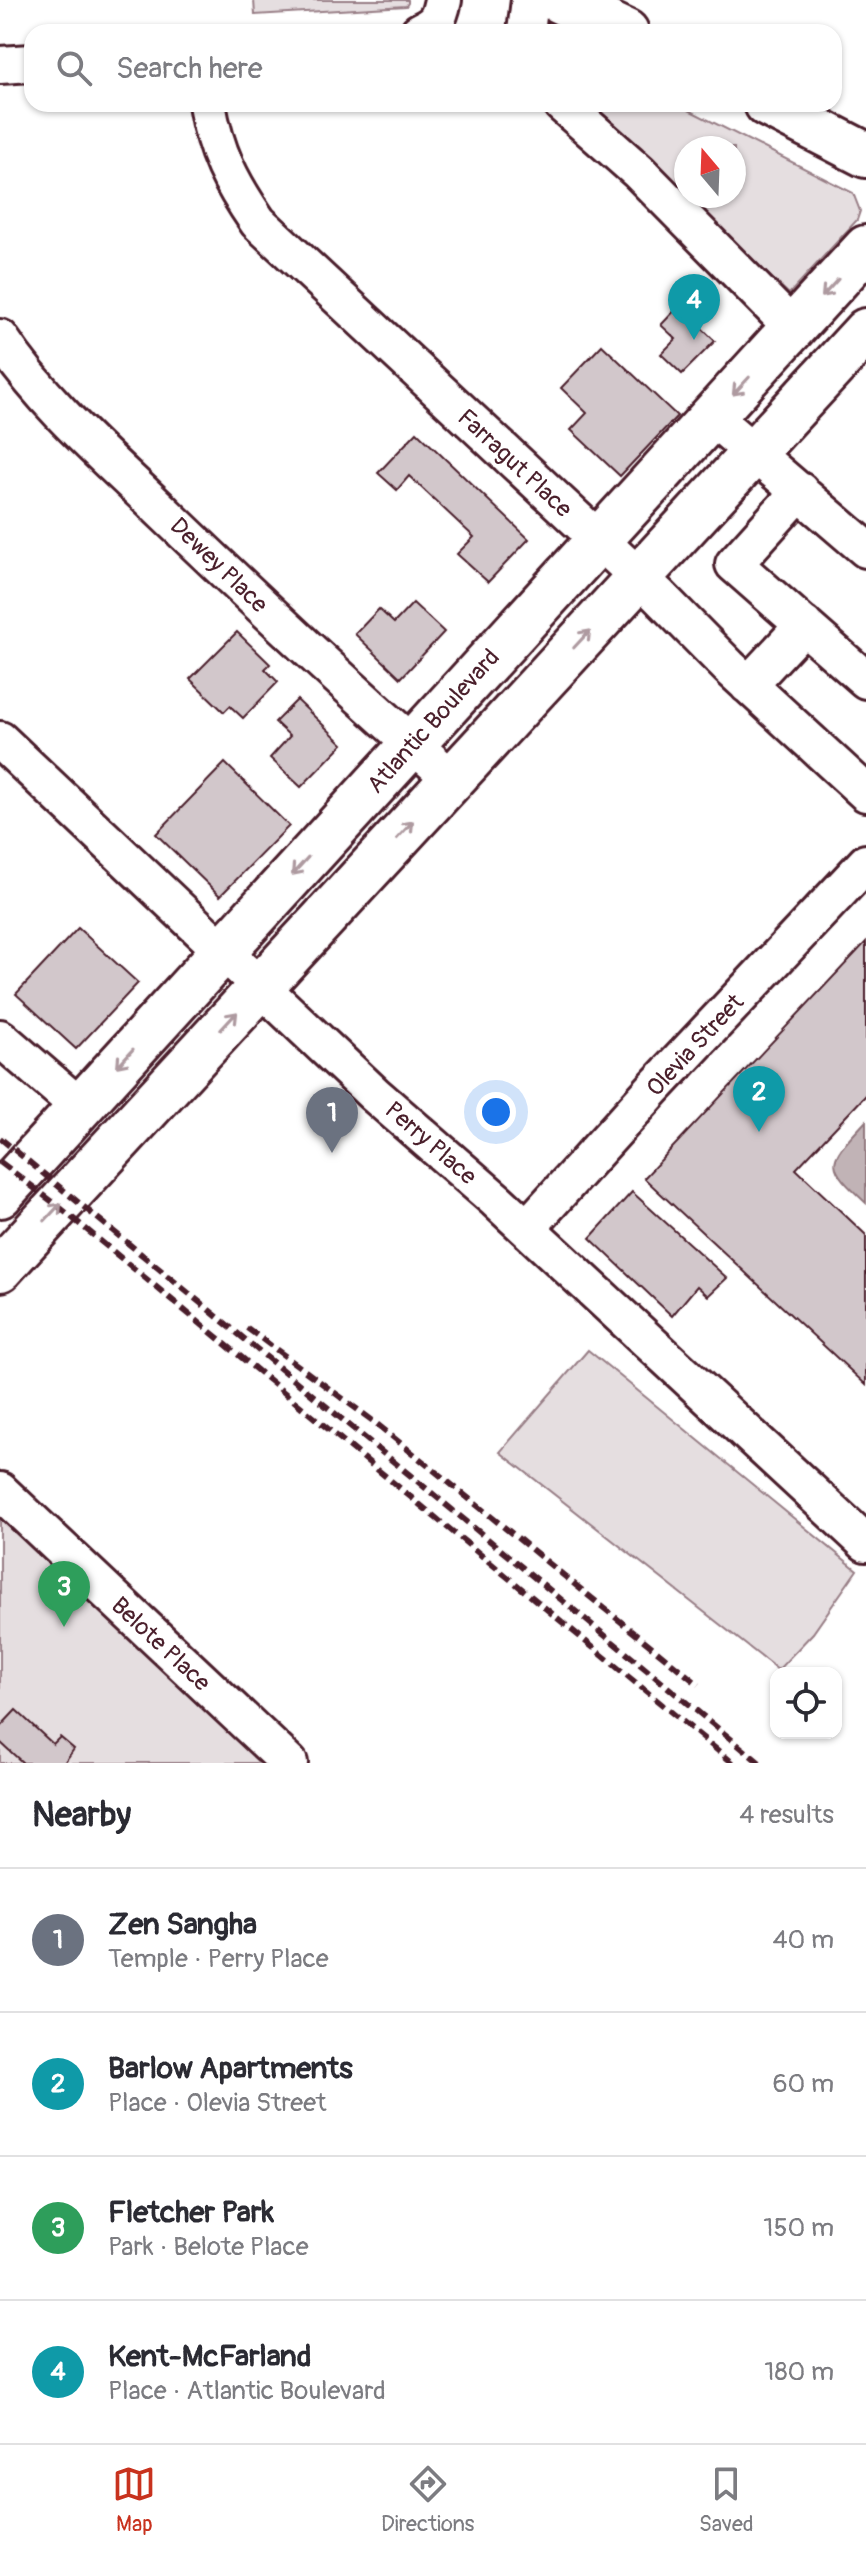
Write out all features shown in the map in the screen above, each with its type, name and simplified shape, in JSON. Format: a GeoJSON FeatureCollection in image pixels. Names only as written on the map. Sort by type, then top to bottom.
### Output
{"type":"FeatureCollection","features":[{"type":"Feature","properties":{"kind":"main road"},"geometry":{"type":"LineString","coordinates":[[558,0],[609,24]]}},
{"type":"Feature","properties":{"kind":"main road"},"geometry":{"type":"LineString","coordinates":[[783,112],[866,155]]}},
{"type":"Feature","properties":{"kind":"main road","name":"Atlantic Boulevard"},"geometry":{"type":"LineString","coordinates":[[0,1195],[866,248]]}},
{"type":"Feature","properties":{"kind":"main road"},"geometry":{"type":"LineString","coordinates":[[0,1269],[754,452],[857,351]]}},
{"type":"Feature","properties":{"kind":"street"},"geometry":{"type":"LineString","coordinates":[[433,24],[440,17],[443,0]]}},
{"type":"Feature","properties":{"kind":"street"},"geometry":{"type":"LineString","coordinates":[[527,24],[530,0]]}},
{"type":"Feature","properties":{"kind":"street"},"geometry":{"type":"LineString","coordinates":[[0,65],[24,64]]}},
{"type":"Feature","properties":{"kind":"street","name":"Farragut Place"},"geometry":{"type":"LineString","coordinates":[[208,112],[220,158],[236,190],[258,222],[866,793]]}},
{"type":"Feature","properties":{"kind":"street"},"geometry":{"type":"LineString","coordinates":[[571,112],[639,172],[793,328]]}},
{"type":"Feature","properties":{"kind":"street","name":"Dewey Place"},"geometry":{"type":"LineString","coordinates":[[0,338],[12,357],[65,418],[253,598],[452,779]]}},
{"type":"Feature","properties":{"kind":"street"},"geometry":{"type":"LineString","coordinates":[[712,417],[866,549]]}},
{"type":"Feature","properties":{"kind":"street"},"geometry":{"type":"LineString","coordinates":[[800,491],[734,564],[866,680]]}},
{"type":"Feature","properties":{"kind":"street"},"geometry":{"type":"LineString","coordinates":[[748,685],[804,625]]}},
{"type":"Feature","properties":{"kind":"street","name":"Perry Place"},"geometry":{"type":"LineString","coordinates":[[0,740],[374,1094],[527,1228],[866,1543]]}},
{"type":"Feature","properties":{"kind":"street","name":"Olevia Street"},"geometry":{"type":"LineString","coordinates":[[527,1228],[866,863]]}},
{"type":"Feature","properties":{"kind":"street"},"geometry":{"type":"LineString","coordinates":[[0,1038],[80,1107]]}},
{"type":"Feature","properties":{"kind":"street","name":"Belote Place"},"geometry":{"type":"LineString","coordinates":[[0,1491],[289,1763]]}},
{"type":"Feature","properties":{"kind":"shaded area"},"geometry":{"type":"Polygon","coordinates":[[[254,0],[408,0],[408,3],[406,6],[255,15],[254,0]]]}},
{"type":"Feature","properties":{"kind":"shaded area"},"geometry":{"type":"Polygon","coordinates":[[[596,112],[693,112],[740,136],[674,136],[674,186],[596,112]]]}},
{"type":"Feature","properties":{"kind":"shaded area"},"geometry":{"type":"Polygon","coordinates":[[[746,139],[853,193],[860,211],[857,220],[789,294],[698,208],[746,208],[746,139]]]}},
{"type":"Feature","properties":{"kind":"shaded area"},"geometry":{"type":"Polygon","coordinates":[[[866,1121],[866,1203],[842,1179],[835,1163],[844,1146],[866,1121]]]}},
{"type":"Feature","properties":{"kind":"shaded area"},"geometry":{"type":"Polygon","coordinates":[[[588,1350],[857,1570],[813,1633],[781,1667],[774,1667],[500,1452],[588,1350]]]}},
{"type":"Feature","properties":{"kind":"shaded area"},"geometry":{"type":"Polygon","coordinates":[[[0,1503],[257,1750],[261,1763],[0,1763],[0,1503]]]}},
{"type":"Feature","properties":{"kind":"building"},"geometry":{"type":"Polygon","coordinates":[[[679,306],[715,341],[682,374],[661,354],[676,339],[661,325],[679,306]]]}},
{"type":"Feature","properties":{"kind":"building"},"geometry":{"type":"Polygon","coordinates":[[[602,345],[677,416],[620,476],[571,430],[587,413],[561,388],[602,345]]]}},
{"type":"Feature","properties":{"kind":"building"},"geometry":{"type":"Polygon","coordinates":[[[417,432],[529,539],[488,582],[457,554],[474,537],[409,476],[397,490],[378,473],[417,432]]]}},
{"type":"Feature","properties":{"kind":"building"},"geometry":{"type":"Polygon","coordinates":[[[413,603],[444,632],[401,678],[355,634],[379,609],[394,623],[413,603]]]}},
{"type":"Feature","properties":{"kind":"building"},"geometry":{"type":"Polygon","coordinates":[[[237,632],[270,664],[265,669],[278,682],[243,718],[230,706],[224,712],[190,679],[237,632]]]}},
{"type":"Feature","properties":{"kind":"building"},"geometry":{"type":"Polygon","coordinates":[[[297,700],[343,744],[301,787],[270,758],[290,736],[275,722],[297,700]]]}},
{"type":"Feature","properties":{"kind":"building"},"geometry":{"type":"Polygon","coordinates":[[[225,763],[289,826],[220,896],[156,834],[225,763]]]}},
{"type":"Feature","properties":{"kind":"building"},"geometry":{"type":"Polygon","coordinates":[[[78,928],[138,983],[76,1049],[16,994],[78,928]]]}},
{"type":"Feature","properties":{"kind":"building"},"geometry":{"type":"Polygon","coordinates":[[[866,942],[866,1095],[796,1169],[866,1235],[866,1385],[644,1178],[866,942]]]}},
{"type":"Feature","properties":{"kind":"building"},"geometry":{"type":"Polygon","coordinates":[[[632,1192],[727,1278],[708,1296],[697,1286],[672,1316],[590,1238],[632,1192]]]}},
{"type":"Feature","properties":{"kind":"building"},"geometry":{"type":"Polygon","coordinates":[[[16,1710],[53,1744],[60,1737],[74,1749],[64,1763],[23,1763],[0,1742],[0,1727],[16,1710]]]}},
{"type":"Feature","properties":{"kind":"railway"},"geometry":{"type":"LineString","coordinates":[[0,1138],[760,1763]]}},
{"type":"Feature","properties":{"kind":"railway"},"geometry":{"type":"LineString","coordinates":[[0,1162],[58,1206],[733,1763]]}},
{"type":"Feature","properties":{"kind":"railway"},"geometry":{"type":"LineString","coordinates":[[247,1328],[373,1421],[699,1685]]}},
{"type":"Feature","properties":{"kind":"place","name":"Kent-McFarland"},"geometry":{"type":"Point","coordinates":[694,340]}},
{"type":"Feature","properties":{"kind":"place","name":"Barlow Apartments"},"geometry":{"type":"Point","coordinates":[759,1132]}},
{"type":"Feature","properties":{"kind":"place","name":"Zen Sangha"},"geometry":{"type":"Point","coordinates":[332,1153]}},
{"type":"Feature","properties":{"kind":"place","name":"Fletcher Park"},"geometry":{"type":"Point","coordinates":[64,1627]}}]}
